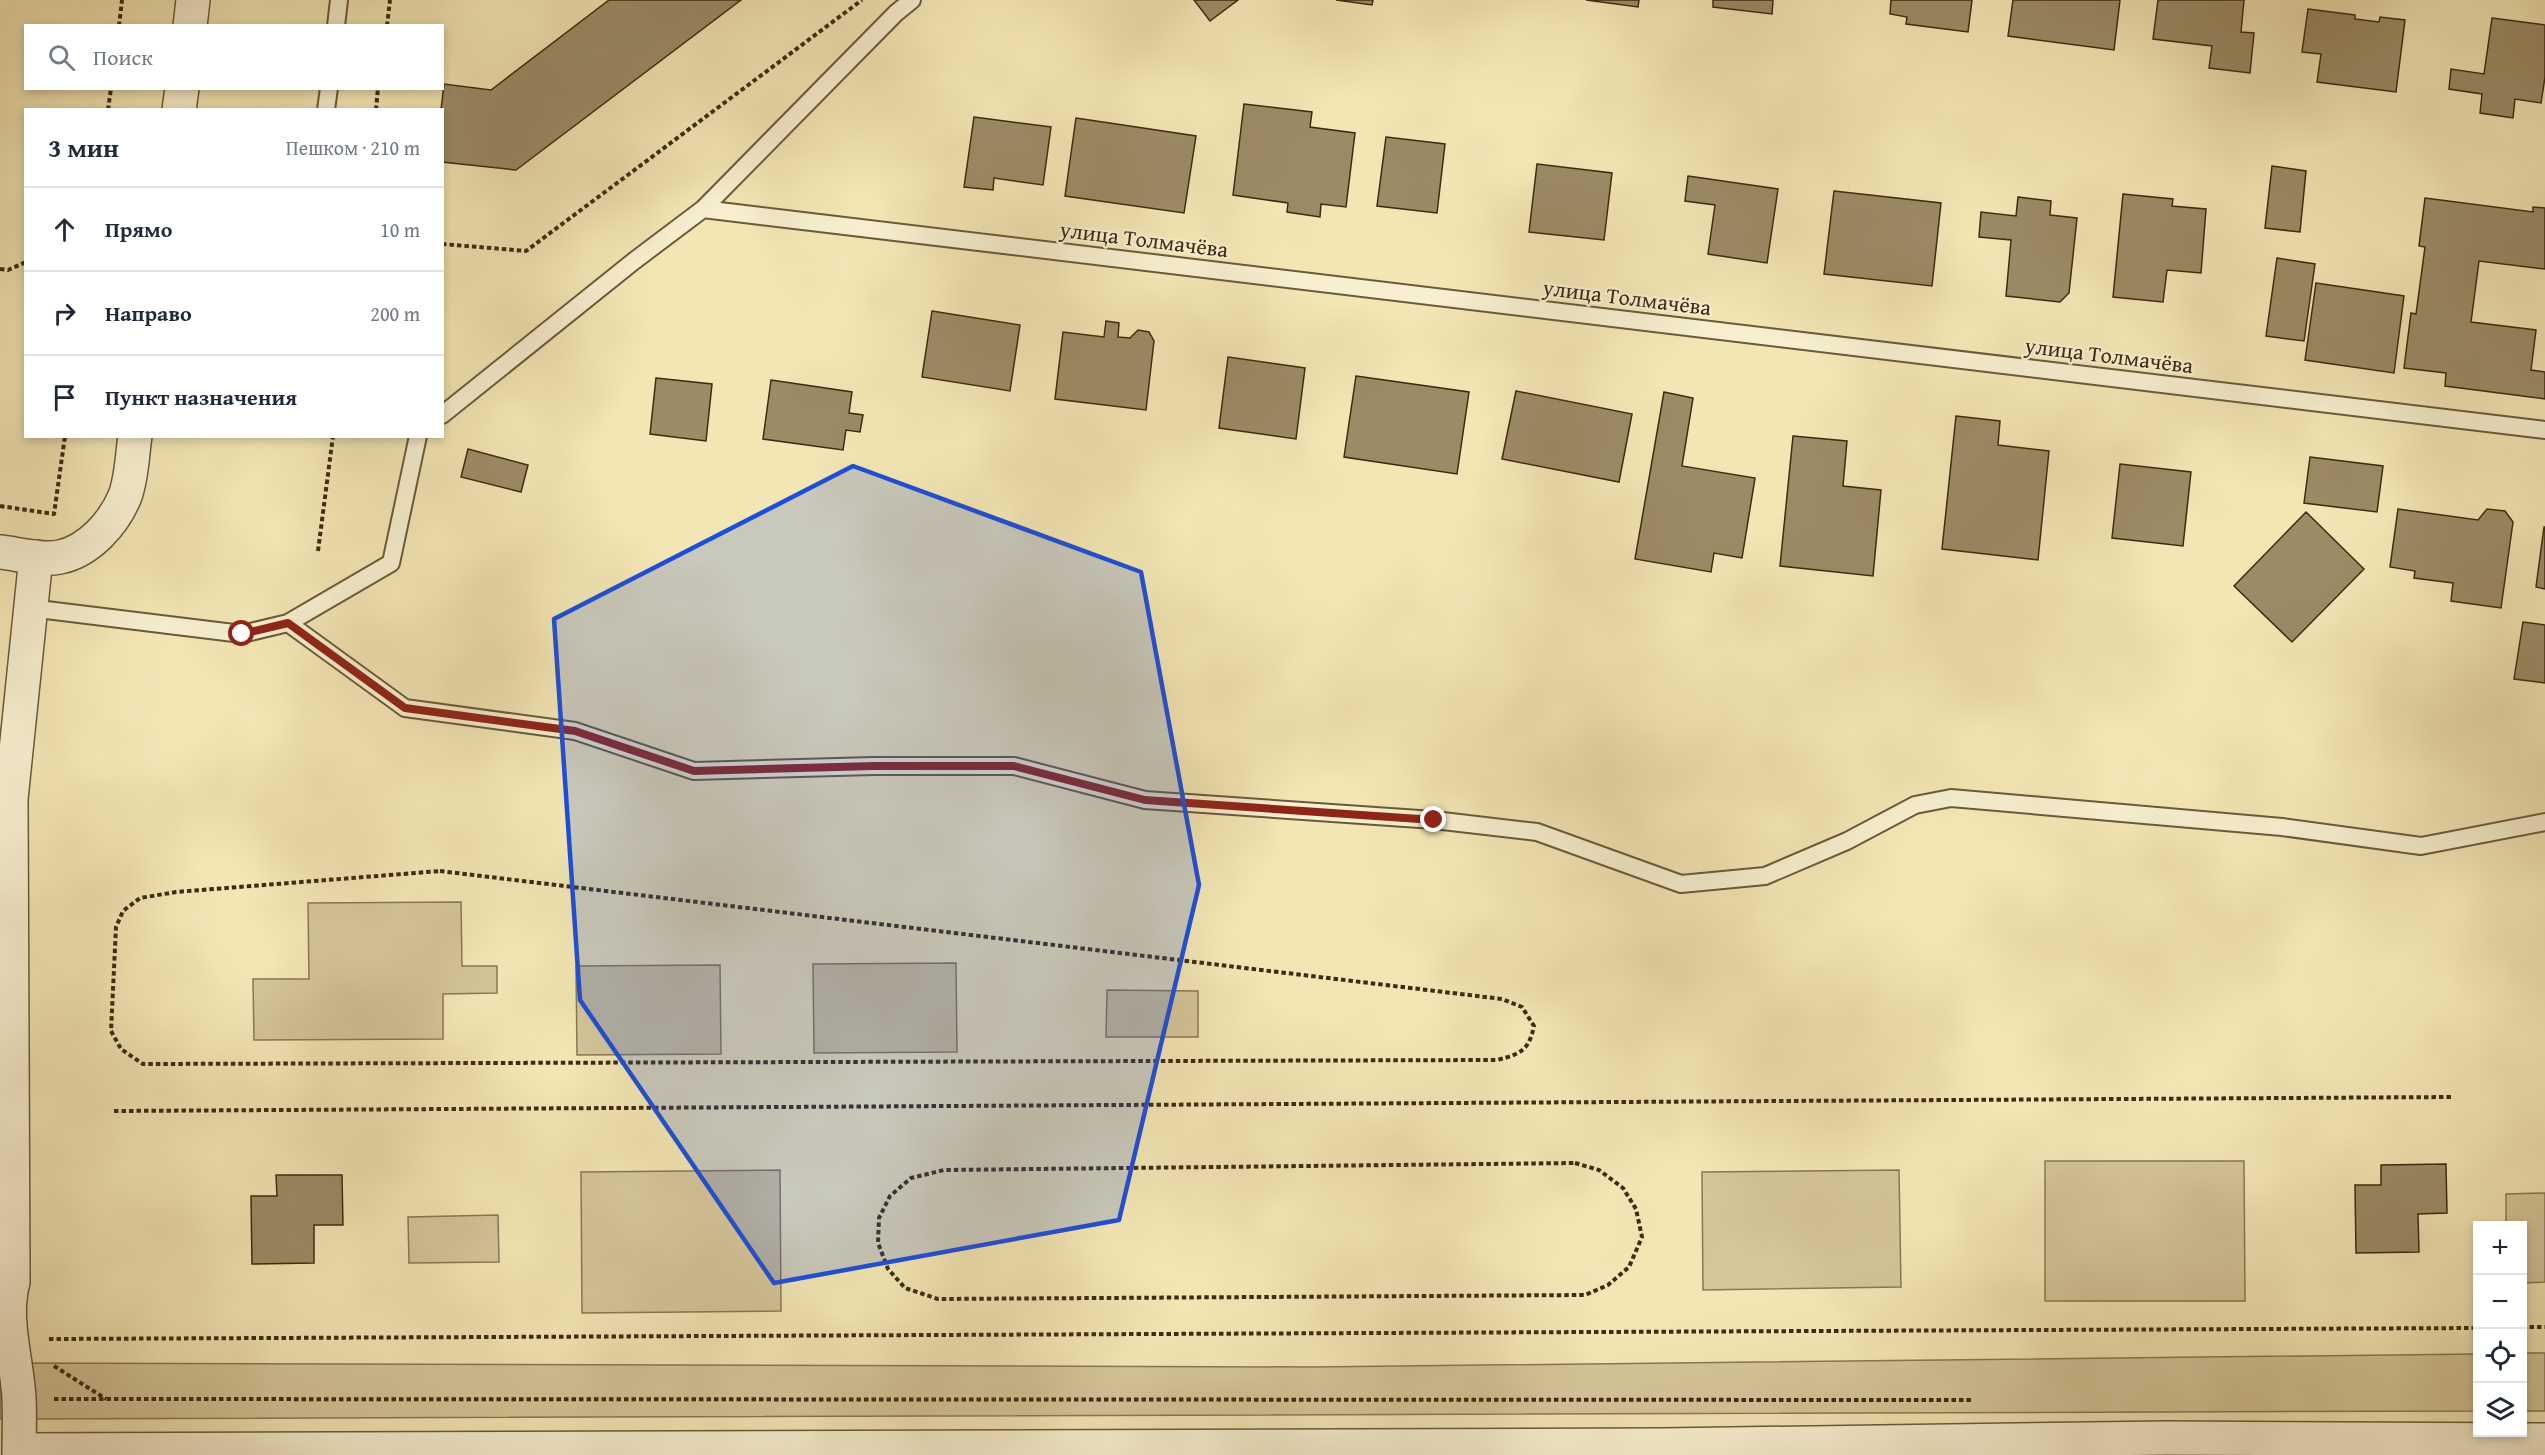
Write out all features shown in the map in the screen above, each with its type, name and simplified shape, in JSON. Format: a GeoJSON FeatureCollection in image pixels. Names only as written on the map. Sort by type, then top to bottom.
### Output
{"type":"FeatureCollection","features":[{"type":"Feature","properties":{"kind":"street"},"geometry":{"type":"LineString","coordinates":[[190,24],[193,0]]}},
{"type":"Feature","properties":{"kind":"street"},"geometry":{"type":"LineString","coordinates":[[179,108],[182,90]]}},
{"type":"Feature","properties":{"kind":"street"},"geometry":{"type":"LineString","coordinates":[[0,552],[36,557],[58,557],[78,551],[97,537],[108,524],[124,496],[135,438]]}},
{"type":"Feature","properties":{"kind":"street"},"geometry":{"type":"LineString","coordinates":[[36,557],[11,799],[6,1011],[12,1339],[19,1398],[19,1452],[1663,1450],[2166,1438],[2545,1440]]}},
{"type":"Feature","properties":{"kind":"lane"},"geometry":{"type":"LineString","coordinates":[[336,24],[339,0]]}},
{"type":"Feature","properties":{"kind":"lane"},"geometry":{"type":"LineString","coordinates":[[444,413],[634,261],[703,209],[896,13],[912,0]]}},
{"type":"Feature","properties":{"kind":"lane"},"geometry":{"type":"LineString","coordinates":[[326,108],[328,90]]}},
{"type":"Feature","properties":{"kind":"lane","name":"улица Толмачёва"},"geometry":{"type":"LineString","coordinates":[[703,209],[2545,430]]}},
{"type":"Feature","properties":{"kind":"lane"},"geometry":{"type":"LineString","coordinates":[[30,608],[242,634],[288,623],[391,563],[418,438]]}},
{"type":"Feature","properties":{"kind":"lane"},"geometry":{"type":"LineString","coordinates":[[288,623],[405,708],[575,731],[694,771],[874,766],[1014,766],[1145,800],[1434,820],[1537,832],[1681,884],[1765,876],[1847,841],[1915,805],[1951,798],[2282,827],[2421,846],[2545,822]]}},
{"type":"Feature","properties":{"kind":"path"},"geometry":{"type":"LineString","coordinates":[[119,24],[122,0]]}},
{"type":"Feature","properties":{"kind":"path"},"geometry":{"type":"LineString","coordinates":[[387,24],[390,0]]}},
{"type":"Feature","properties":{"kind":"path"},"geometry":{"type":"LineString","coordinates":[[444,244],[525,251],[862,0]]}},
{"type":"Feature","properties":{"kind":"path"},"geometry":{"type":"LineString","coordinates":[[108,108],[111,90]]}},
{"type":"Feature","properties":{"kind":"path"},"geometry":{"type":"LineString","coordinates":[[376,108],[378,90]]}},
{"type":"Feature","properties":{"kind":"path"},"geometry":{"type":"LineString","coordinates":[[0,269],[8,270],[24,263]]}},
{"type":"Feature","properties":{"kind":"path"},"geometry":{"type":"LineString","coordinates":[[0,506],[54,514],[65,438]]}},
{"type":"Feature","properties":{"kind":"path"},"geometry":{"type":"LineString","coordinates":[[318,551],[333,438]]}},
{"type":"Feature","properties":{"kind":"path"},"geometry":{"type":"LineString","coordinates":[[440,871],[1502,999],[1522,1007],[1534,1026],[1530,1043],[1516,1055],[1497,1060],[143,1064],[121,1049],[111,1031],[116,927],[123,911],[140,898],[176,892],[440,871]]}},
{"type":"Feature","properties":{"kind":"path"},"geometry":{"type":"LineString","coordinates":[[114,1111],[2453,1096]]}},
{"type":"Feature","properties":{"kind":"path"},"geometry":{"type":"LineString","coordinates":[[1575,1163],[1599,1170],[1623,1188],[1636,1209],[1641,1238],[1629,1267],[1608,1285],[1584,1295],[938,1299],[905,1288],[888,1269],[878,1243],[879,1218],[890,1196],[911,1178],[944,1170],[1575,1163]]}},
{"type":"Feature","properties":{"kind":"path"},"geometry":{"type":"LineString","coordinates":[[2527,1327],[2545,1327]]}},
{"type":"Feature","properties":{"kind":"path"},"geometry":{"type":"LineString","coordinates":[[12,1339],[2473,1328]]}},
{"type":"Feature","properties":{"kind":"path"},"geometry":{"type":"LineString","coordinates":[[12,1339],[106,1399]]}},
{"type":"Feature","properties":{"kind":"path"},"geometry":{"type":"LineString","coordinates":[[19,1398],[1975,1400]]}},
{"type":"Feature","properties":{"kind":"highlighted area"},"geometry":{"type":"Polygon","coordinates":[[[853,466],[1141,572],[1199,885],[1119,1220],[774,1283],[580,1000],[554,619],[853,466]]]}},
{"type":"Feature","properties":{"kind":"shaded area"},"geometry":{"type":"Polygon","coordinates":[[[461,902],[462,966],[497,966],[497,993],[443,994],[443,1039],[254,1040],[253,979],[309,979],[308,903],[461,902]]]}},
{"type":"Feature","properties":{"kind":"shaded area"},"geometry":{"type":"Polygon","coordinates":[[[956,963],[957,1052],[814,1053],[813,964],[956,963]]]}},
{"type":"Feature","properties":{"kind":"shaded area"},"geometry":{"type":"Polygon","coordinates":[[[720,965],[721,1054],[577,1055],[576,966],[720,965]]]}},
{"type":"Feature","properties":{"kind":"shaded area"},"geometry":{"type":"Polygon","coordinates":[[[1107,990],[1198,991],[1198,1037],[1106,1037],[1107,990]]]}},
{"type":"Feature","properties":{"kind":"shaded area"},"geometry":{"type":"Polygon","coordinates":[[[2045,1161],[2244,1161],[2245,1301],[2045,1301],[2045,1161]]]}},
{"type":"Feature","properties":{"kind":"shaded area"},"geometry":{"type":"Polygon","coordinates":[[[780,1170],[781,1311],[582,1313],[581,1172],[780,1170]]]}},
{"type":"Feature","properties":{"kind":"shaded area"},"geometry":{"type":"Polygon","coordinates":[[[1899,1170],[1901,1287],[1703,1290],[1702,1172],[1899,1170]]]}},
{"type":"Feature","properties":{"kind":"shaded area"},"geometry":{"type":"Polygon","coordinates":[[[2545,1193],[2545,1282],[2527,1283],[2527,1221],[2506,1221],[2506,1194],[2545,1193]]]}},
{"type":"Feature","properties":{"kind":"shaded area"},"geometry":{"type":"Polygon","coordinates":[[[498,1215],[499,1262],[409,1263],[408,1217],[498,1215]]]}},
{"type":"Feature","properties":{"kind":"shaded area"},"geometry":{"type":"Polygon","coordinates":[[[2527,1353],[2545,1353],[2545,1411],[2527,1411],[2527,1353]]]}},
{"type":"Feature","properties":{"kind":"shaded area"},"geometry":{"type":"Polygon","coordinates":[[[2473,1354],[2473,1411],[0,1419],[0,1363],[1313,1367],[2473,1354]]]}},
{"type":"Feature","properties":{"kind":"building"},"geometry":{"type":"Polygon","coordinates":[[[609,0],[741,0],[516,170],[444,162],[444,108],[441,108],[444,84],[491,90],[609,0]]]}},
{"type":"Feature","properties":{"kind":"building"},"geometry":{"type":"Polygon","coordinates":[[[1194,0],[1238,0],[1210,21],[1194,0]]]}},
{"type":"Feature","properties":{"kind":"building"},"geometry":{"type":"Polygon","coordinates":[[[1336,0],[1373,0],[1372,5],[1336,0]]]}},
{"type":"Feature","properties":{"kind":"building"},"geometry":{"type":"Polygon","coordinates":[[[1586,0],[1639,0],[1638,7],[1586,0]]]}},
{"type":"Feature","properties":{"kind":"building"},"geometry":{"type":"Polygon","coordinates":[[[1713,0],[1773,0],[1772,14],[1713,7],[1713,0]]]}},
{"type":"Feature","properties":{"kind":"building"},"geometry":{"type":"Polygon","coordinates":[[[1891,0],[1972,0],[1968,32],[1906,24],[1907,17],[1890,14],[1891,0]]]}},
{"type":"Feature","properties":{"kind":"building"},"geometry":{"type":"Polygon","coordinates":[[[2013,0],[2120,0],[2114,50],[2008,36],[2013,0]]]}},
{"type":"Feature","properties":{"kind":"building"},"geometry":{"type":"Polygon","coordinates":[[[2158,0],[2244,0],[2241,32],[2254,33],[2250,73],[2209,68],[2212,46],[2153,39],[2158,0]]]}},
{"type":"Feature","properties":{"kind":"building"},"geometry":{"type":"Polygon","coordinates":[[[2308,9],[2355,15],[2355,19],[2379,22],[2380,17],[2405,20],[2396,92],[2317,82],[2321,54],[2302,52],[2308,9]]]}},
{"type":"Feature","properties":{"kind":"building"},"geometry":{"type":"Polygon","coordinates":[[[2492,18],[2545,25],[2545,77],[2541,103],[2515,99],[2513,118],[2480,113],[2482,94],[2449,89],[2451,69],[2484,74],[2492,18]]]}},
{"type":"Feature","properties":{"kind":"building"},"geometry":{"type":"Polygon","coordinates":[[[1244,104],[1312,112],[1310,127],[1355,133],[1346,207],[1321,204],[1320,217],[1287,212],[1288,203],[1233,195],[1244,104]]]}},
{"type":"Feature","properties":{"kind":"building"},"geometry":{"type":"Polygon","coordinates":[[[974,117],[1051,127],[1043,185],[994,178],[993,190],[964,187],[974,117]]]}},
{"type":"Feature","properties":{"kind":"building"},"geometry":{"type":"Polygon","coordinates":[[[1076,118],[1196,136],[1184,213],[1065,196],[1076,118]]]}},
{"type":"Feature","properties":{"kind":"building"},"geometry":{"type":"Polygon","coordinates":[[[1386,137],[1445,144],[1437,213],[1377,206],[1386,137]]]}},
{"type":"Feature","properties":{"kind":"building"},"geometry":{"type":"Polygon","coordinates":[[[1537,164],[1612,173],[1604,240],[1529,232],[1537,164]]]}},
{"type":"Feature","properties":{"kind":"building"},"geometry":{"type":"Polygon","coordinates":[[[2272,166],[2306,171],[2300,232],[2265,228],[2272,166]]]}},
{"type":"Feature","properties":{"kind":"building"},"geometry":{"type":"Polygon","coordinates":[[[1688,176],[1778,189],[1767,263],[1708,254],[1715,205],[1685,201],[1688,176]]]}},
{"type":"Feature","properties":{"kind":"building"},"geometry":{"type":"Polygon","coordinates":[[[1834,191],[1941,203],[1932,286],[1824,274],[1834,191]]]}},
{"type":"Feature","properties":{"kind":"building"},"geometry":{"type":"Polygon","coordinates":[[[2123,194],[2173,199],[2172,206],[2206,209],[2201,273],[2167,270],[2163,302],[2113,297],[2123,194]]]}},
{"type":"Feature","properties":{"kind":"building"},"geometry":{"type":"Polygon","coordinates":[[[2018,197],[2051,201],[2050,215],[2077,218],[2069,293],[2060,302],[2006,296],[2011,240],[1979,237],[1981,212],[2016,216],[2018,197]]]}},
{"type":"Feature","properties":{"kind":"building"},"geometry":{"type":"Polygon","coordinates":[[[2425,198],[2533,212],[2533,207],[2545,208],[2545,269],[2479,261],[2471,322],[2536,330],[2531,370],[2545,372],[2545,399],[2445,386],[2446,373],[2404,368],[2411,313],[2416,314],[2425,247],[2419,246],[2425,198]]]}},
{"type":"Feature","properties":{"kind":"building"},"geometry":{"type":"Polygon","coordinates":[[[2277,258],[2315,264],[2304,341],[2266,336],[2277,258]]]}},
{"type":"Feature","properties":{"kind":"building"},"geometry":{"type":"Polygon","coordinates":[[[2316,283],[2404,296],[2394,373],[2305,360],[2316,283]]]}},
{"type":"Feature","properties":{"kind":"building"},"geometry":{"type":"Polygon","coordinates":[[[932,311],[1020,325],[1010,391],[922,377],[932,311]]]}},
{"type":"Feature","properties":{"kind":"building"},"geometry":{"type":"Polygon","coordinates":[[[1106,321],[1119,323],[1118,337],[1130,338],[1138,330],[1149,332],[1154,341],[1146,410],[1055,399],[1063,332],[1104,337],[1106,321]]]}},
{"type":"Feature","properties":{"kind":"building"},"geometry":{"type":"Polygon","coordinates":[[[1228,357],[1305,368],[1296,439],[1219,428],[1228,357]]]}},
{"type":"Feature","properties":{"kind":"building"},"geometry":{"type":"Polygon","coordinates":[[[1356,376],[1469,392],[1457,474],[1344,457],[1356,376]]]}},
{"type":"Feature","properties":{"kind":"building"},"geometry":{"type":"Polygon","coordinates":[[[656,378],[712,384],[706,441],[650,434],[656,378]]]}},
{"type":"Feature","properties":{"kind":"building"},"geometry":{"type":"Polygon","coordinates":[[[771,380],[852,392],[849,413],[863,415],[860,432],[846,430],[843,450],[763,439],[771,380]]]}},
{"type":"Feature","properties":{"kind":"building"},"geometry":{"type":"Polygon","coordinates":[[[1516,391],[1632,414],[1619,482],[1502,459],[1516,391]]]}},
{"type":"Feature","properties":{"kind":"building"},"geometry":{"type":"Polygon","coordinates":[[[1664,392],[1693,398],[1682,466],[1755,478],[1742,558],[1714,553],[1711,572],[1635,559],[1664,392]]]}},
{"type":"Feature","properties":{"kind":"building"},"geometry":{"type":"Polygon","coordinates":[[[1956,416],[2000,421],[1998,445],[2049,451],[2038,560],[1942,549],[1956,416]]]}},
{"type":"Feature","properties":{"kind":"building"},"geometry":{"type":"Polygon","coordinates":[[[1793,436],[1847,441],[1843,486],[1881,490],[1873,576],[1780,566],[1793,436]]]}},
{"type":"Feature","properties":{"kind":"building"},"geometry":{"type":"Polygon","coordinates":[[[468,449],[528,465],[521,492],[461,477],[468,449]]]}},
{"type":"Feature","properties":{"kind":"building"},"geometry":{"type":"Polygon","coordinates":[[[2310,457],[2383,466],[2377,512],[2304,503],[2310,457]]]}},
{"type":"Feature","properties":{"kind":"building"},"geometry":{"type":"Polygon","coordinates":[[[2120,464],[2191,472],[2183,546],[2112,538],[2120,464]]]}},
{"type":"Feature","properties":{"kind":"building"},"geometry":{"type":"Polygon","coordinates":[[[2398,509],[2478,520],[2487,509],[2505,511],[2513,522],[2501,608],[2451,601],[2453,583],[2414,578],[2415,571],[2390,567],[2398,509]]]}},
{"type":"Feature","properties":{"kind":"building"},"geometry":{"type":"Polygon","coordinates":[[[2306,512],[2364,569],[2292,642],[2234,586],[2306,512]]]}},
{"type":"Feature","properties":{"kind":"building"},"geometry":{"type":"Polygon","coordinates":[[[2545,527],[2545,589],[2536,587],[2545,527]]]}},
{"type":"Feature","properties":{"kind":"building"},"geometry":{"type":"Polygon","coordinates":[[[2523,622],[2545,625],[2545,683],[2514,679],[2523,622]]]}},
{"type":"Feature","properties":{"kind":"building"},"geometry":{"type":"Polygon","coordinates":[[[2446,1164],[2447,1213],[2418,1214],[2419,1252],[2356,1253],[2355,1185],[2381,1185],[2381,1165],[2446,1164]]]}},
{"type":"Feature","properties":{"kind":"building"},"geometry":{"type":"Polygon","coordinates":[[[276,1175],[342,1175],[343,1225],[314,1225],[314,1263],[252,1264],[251,1196],[277,1196],[276,1175]]]}},
{"type":"Feature","properties":{"kind":"route"},"geometry":{"type":"LineString","coordinates":[[242,634],[288,623],[405,708],[575,731],[694,771],[874,766],[1014,766],[1145,800],[1434,820]]}}]}
